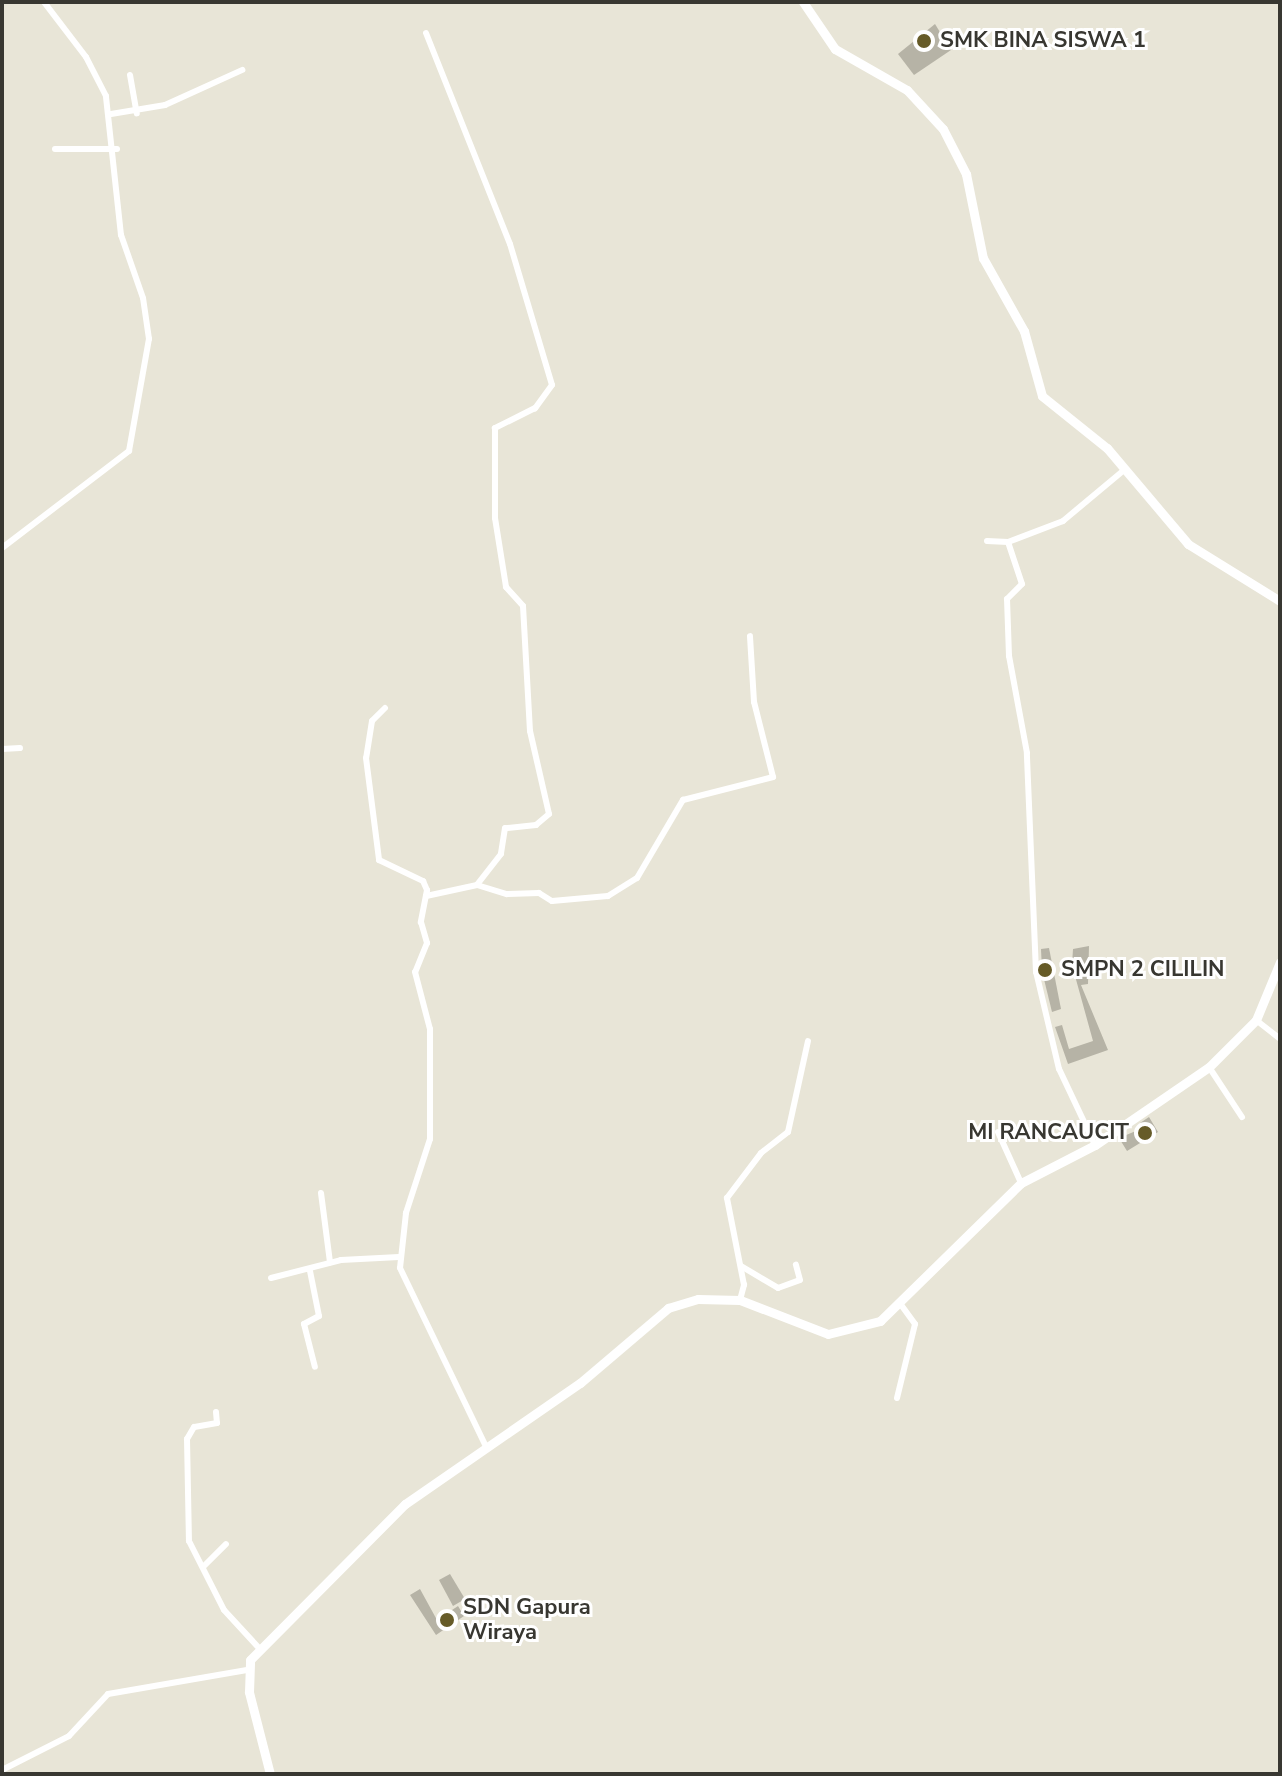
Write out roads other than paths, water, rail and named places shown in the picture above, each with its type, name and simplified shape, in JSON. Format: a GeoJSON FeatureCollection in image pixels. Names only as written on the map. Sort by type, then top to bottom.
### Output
{"type":"FeatureCollection","features":[{"type":"Feature","properties":{"kind":"main road"},"geometry":{"type":"LineString","coordinates":[[803,2],[835,49],[907,90],[943,129],[966,174],[983,258],[1024,331],[1042,396],[1096,437],[1194,549],[1280,601]]}},
{"type":"Feature","properties":{"kind":"main road"},"geometry":{"type":"LineString","coordinates":[[270,1774],[247,1670],[259,1648],[383,1524],[486,1447],[580,1383],[655,1315],[698,1299],[740,1300],[784,1322],[843,1335],[880,1321],[1021,1183],[1095,1145],[1209,1067],[1256,1020],[1280,962]]}},
{"type":"Feature","properties":{"kind":"street"},"geometry":{"type":"LineString","coordinates":[[2,548],[123,457],[134,438],[149,329],[121,235],[117,149],[111,114],[96,71],[44,2]]}},
{"type":"Feature","properties":{"kind":"street"},"geometry":{"type":"LineString","coordinates":[[426,33],[510,244],[552,385],[535,408],[495,428],[495,518],[506,587],[523,606],[530,731],[549,814],[536,825],[505,828],[501,854],[477,885]]}},
{"type":"Feature","properties":{"kind":"street"},"geometry":{"type":"LineString","coordinates":[[111,114],[137,113],[205,85],[218,86],[242,70]]}},
{"type":"Feature","properties":{"kind":"street"},"geometry":{"type":"LineString","coordinates":[[130,75],[137,113]]}},
{"type":"Feature","properties":{"kind":"street"},"geometry":{"type":"LineString","coordinates":[[55,149],[117,149]]}},
{"type":"Feature","properties":{"kind":"street"},"geometry":{"type":"LineString","coordinates":[[987,541],[1008,542],[1063,521],[1098,497],[1124,470]]}},
{"type":"Feature","properties":{"kind":"street"},"geometry":{"type":"LineString","coordinates":[[1008,542],[1022,584],[1007,599],[1009,656],[1027,753],[1036,972],[1059,1069],[1095,1145]]}},
{"type":"Feature","properties":{"kind":"street"},"geometry":{"type":"LineString","coordinates":[[426,896],[477,885],[507,894],[539,893],[552,901],[608,896],[637,878],[683,800],[773,777],[754,702],[750,636]]}},
{"type":"Feature","properties":{"kind":"street"},"geometry":{"type":"LineString","coordinates":[[385,708],[372,721],[366,758],[379,860],[424,882],[426,896],[421,922],[427,943],[415,972],[430,1029],[430,1139],[406,1213],[399,1257],[402,1275],[440,1341],[486,1447]]}},
{"type":"Feature","properties":{"kind":"street"},"geometry":{"type":"LineString","coordinates":[[2,749],[20,748]]}},
{"type":"Feature","properties":{"kind":"street"},"geometry":{"type":"LineString","coordinates":[[1256,1020],[1280,1039]]}},
{"type":"Feature","properties":{"kind":"street"},"geometry":{"type":"LineString","coordinates":[[740,1300],[741,1266],[727,1198],[761,1153],[788,1132],[808,1041]]}},
{"type":"Feature","properties":{"kind":"street"},"geometry":{"type":"LineString","coordinates":[[1209,1067],[1242,1117]]}},
{"type":"Feature","properties":{"kind":"street"},"geometry":{"type":"LineString","coordinates":[[998,1132],[1021,1183]]}},
{"type":"Feature","properties":{"kind":"street"},"geometry":{"type":"LineString","coordinates":[[321,1193],[330,1262]]}},
{"type":"Feature","properties":{"kind":"street"},"geometry":{"type":"LineString","coordinates":[[271,1278],[310,1271],[330,1262],[399,1257]]}},
{"type":"Feature","properties":{"kind":"street"},"geometry":{"type":"LineString","coordinates":[[741,1266],[778,1288],[800,1280],[796,1265]]}},
{"type":"Feature","properties":{"kind":"street"},"geometry":{"type":"LineString","coordinates":[[310,1271],[319,1316],[304,1324],[315,1367]]}},
{"type":"Feature","properties":{"kind":"street"},"geometry":{"type":"LineString","coordinates":[[897,1398],[915,1324],[900,1303]]}},
{"type":"Feature","properties":{"kind":"street"},"geometry":{"type":"LineString","coordinates":[[216,1412],[217,1423],[194,1427],[187,1439],[189,1541],[224,1610],[259,1648]]}},
{"type":"Feature","properties":{"kind":"street"},"geometry":{"type":"LineString","coordinates":[[204,1566],[226,1544]]}},
{"type":"Feature","properties":{"kind":"street"},"geometry":{"type":"LineString","coordinates":[[2,1770],[69,1736],[108,1694],[247,1670]]}},
{"type":"Feature","properties":{"kind":"place","name":"SMK BINA SISWA 1"},"geometry":{"type":"Point","coordinates":[924,41]}},
{"type":"Feature","properties":{"kind":"place","name":"SMPN 2 CILILIN"},"geometry":{"type":"Point","coordinates":[1045,970]}},
{"type":"Feature","properties":{"kind":"place","name":"MI RANCAUCIT"},"geometry":{"type":"Point","coordinates":[1145,1133]}},
{"type":"Feature","properties":{"kind":"place","name":"SDN Gapura Wiraya"},"geometry":{"type":"Point","coordinates":[447,1620]}}]}
